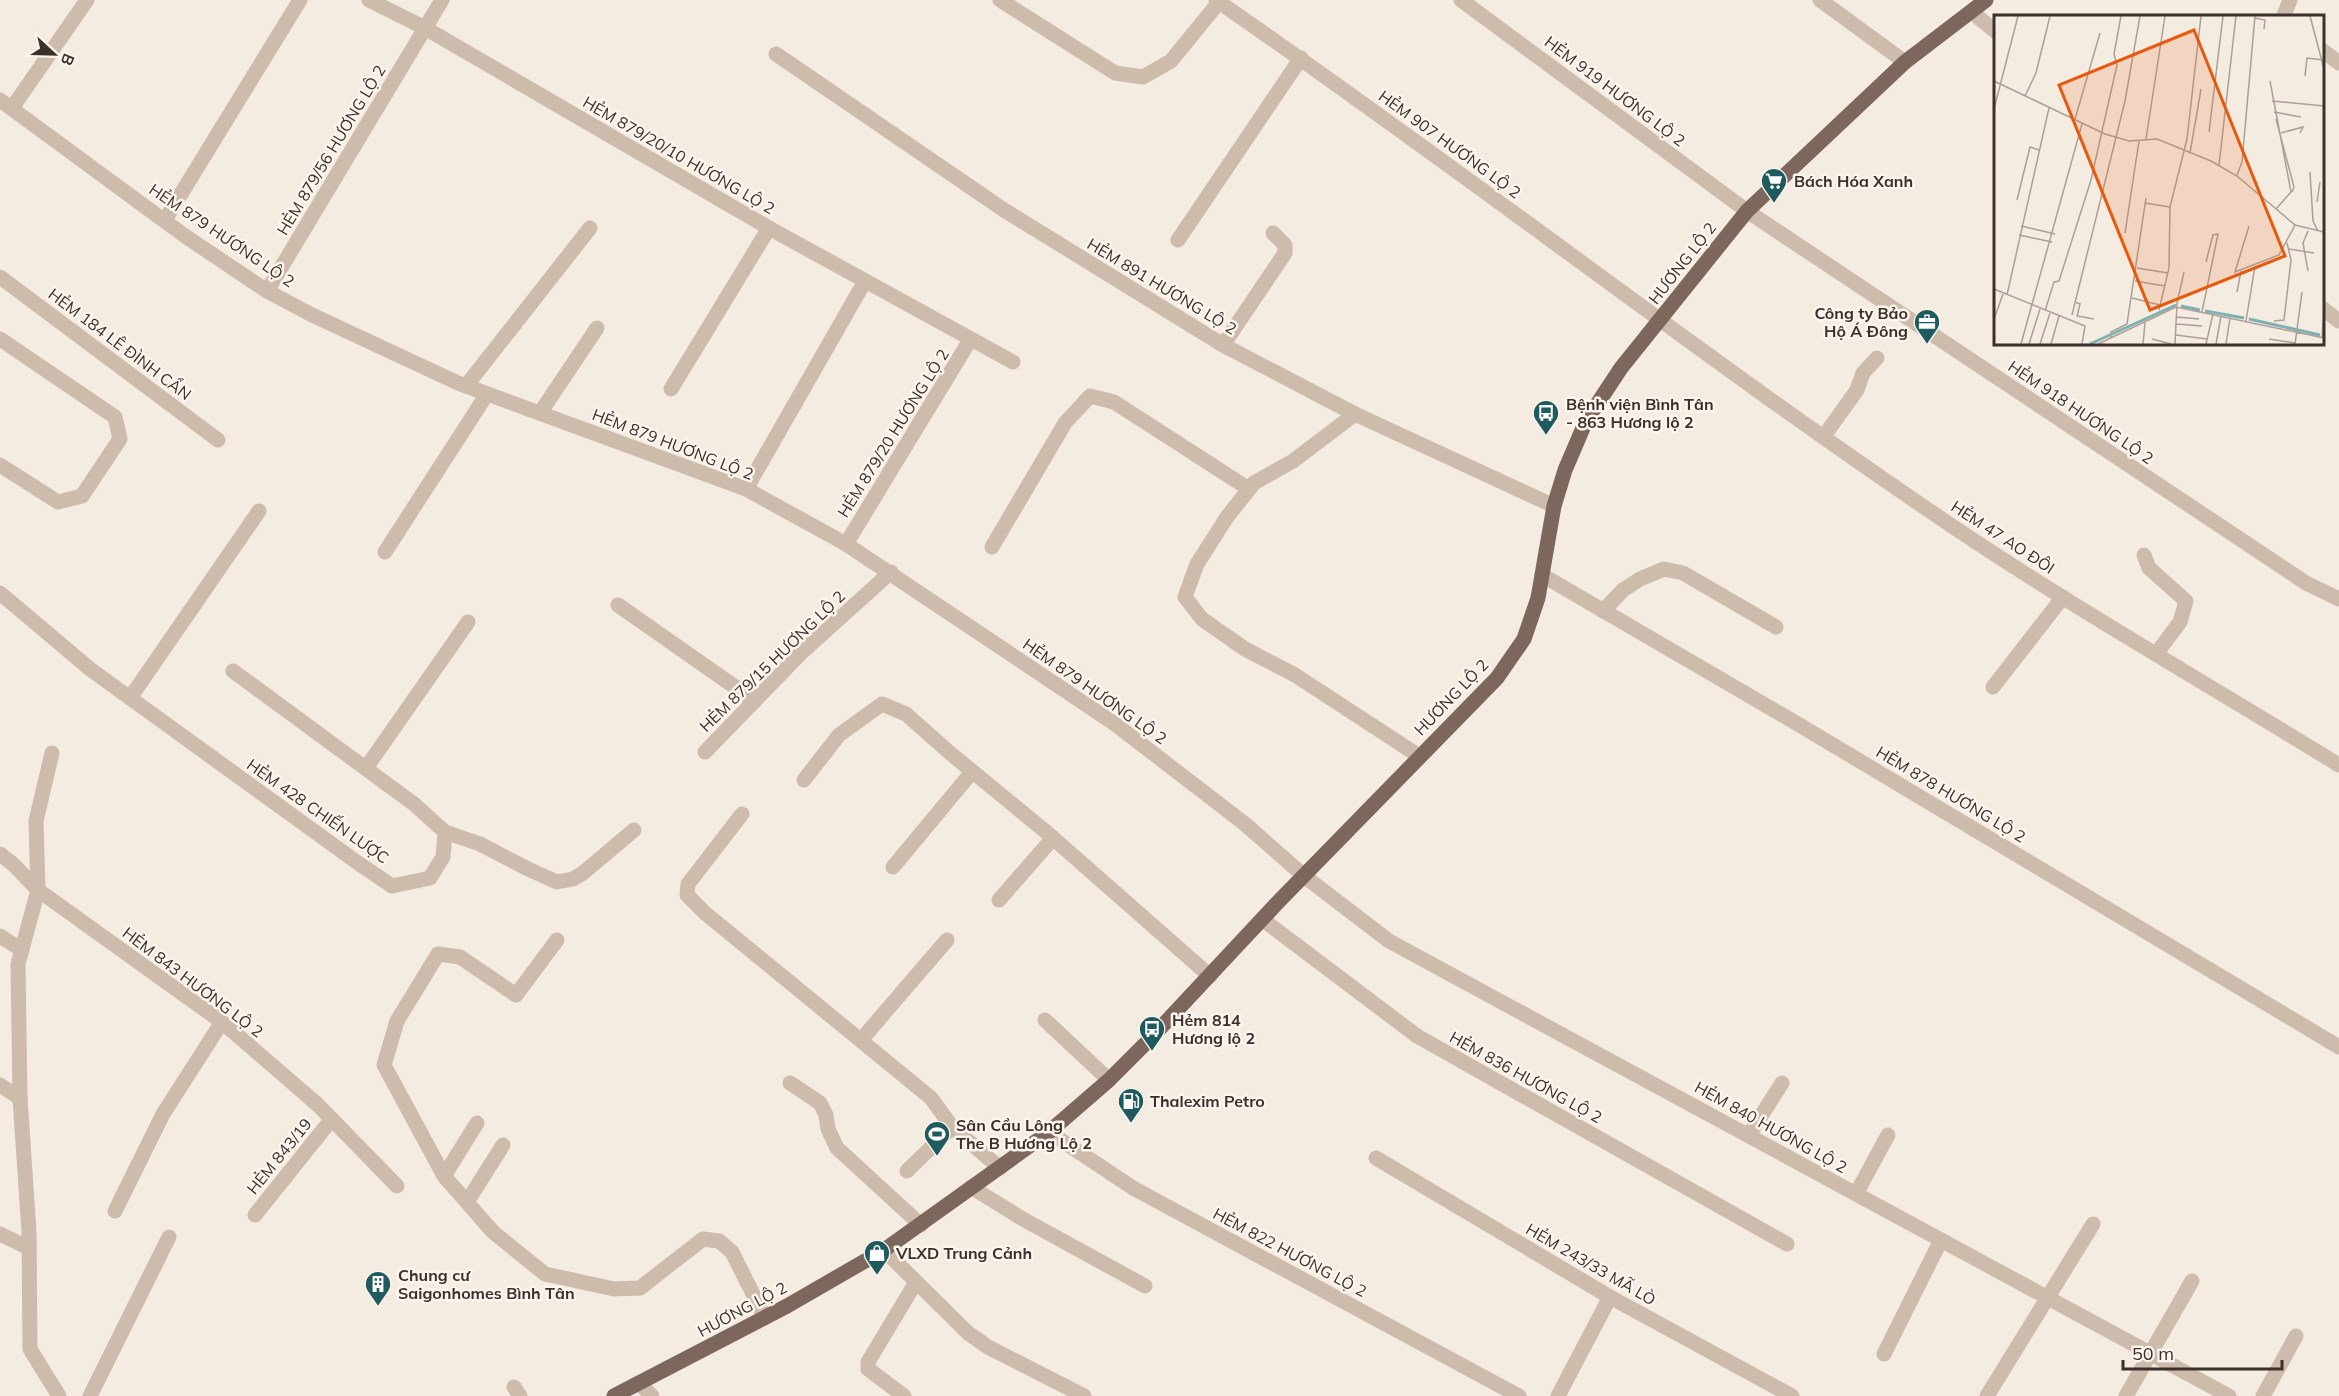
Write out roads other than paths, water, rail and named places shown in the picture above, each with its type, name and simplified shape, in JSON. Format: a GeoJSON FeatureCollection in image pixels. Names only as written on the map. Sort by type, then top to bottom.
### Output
{"type":"FeatureCollection","features":[{"type":"Feature","properties":{"kind":"main road","name":"HƯƠNG LỘ 2"},"geometry":{"type":"LineString","coordinates":[[614,1396],[765,1318],[884,1250],[1049,1132],[1109,1080],[1419,756],[1497,678],[1524,639],[1538,598],[1554,506],[1565,470],[1586,421],[1621,368],[1747,212],[1905,62],[1986,0]]}},
{"type":"Feature","properties":{"kind":"street"},"geometry":{"type":"LineString","coordinates":[[6,104],[87,0]]}},
{"type":"Feature","properties":{"kind":"street"},"geometry":{"type":"LineString","coordinates":[[165,220],[300,0]]}},
{"type":"Feature","properties":{"kind":"street","name":"HẺM 879/20/10 HƯƠNG LỘ 2"},"geometry":{"type":"LineString","coordinates":[[369,0],[425,28],[769,228],[1013,362]]}},
{"type":"Feature","properties":{"kind":"street","name":"HẺM 879/56 HƯƠNG LỘ 2"},"geometry":{"type":"LineString","coordinates":[[267,291],[442,0]]}},
{"type":"Feature","properties":{"kind":"street"},"geometry":{"type":"LineString","coordinates":[[1000,0],[1115,73],[1143,77],[1171,61],[1218,1]]}},
{"type":"Feature","properties":{"kind":"street","name":"HẺM 919 HƯƠNG LỘ 2"},"geometry":{"type":"LineString","coordinates":[[1461,0],[1747,212]]}},
{"type":"Feature","properties":{"kind":"street"},"geometry":{"type":"LineString","coordinates":[[1820,0],[1905,62]]}},
{"type":"Feature","properties":{"kind":"street"},"geometry":{"type":"LineString","coordinates":[[2284,15],[2290,0]]}},
{"type":"Feature","properties":{"kind":"street","name":"HẺM 907 HƯƠNG LỘ 2"},"geometry":{"type":"LineString","coordinates":[[1218,1],[1301,58],[1660,320]]}},
{"type":"Feature","properties":{"kind":"street"},"geometry":{"type":"LineString","coordinates":[[1972,12],[1994,31]]}},
{"type":"Feature","properties":{"kind":"street"},"geometry":{"type":"LineString","coordinates":[[2324,52],[2339,63]]}},
{"type":"Feature","properties":{"kind":"street","name":"HẺM 891 HƯƠNG LỘ 2"},"geometry":{"type":"LineString","coordinates":[[776,54],[1004,210],[1224,345],[1355,414],[1554,506]]}},
{"type":"Feature","properties":{"kind":"street"},"geometry":{"type":"LineString","coordinates":[[1178,240],[1301,58]]}},
{"type":"Feature","properties":{"kind":"street","name":"HẺM 879 HƯƠNG LỘ 2"},"geometry":{"type":"LineString","coordinates":[[6,104],[185,236],[267,291],[310,314],[465,386],[746,489],[846,544],[1115,724],[1245,824],[1304,876]]}},
{"type":"Feature","properties":{"kind":"street","name":"HẺM 918 HƯƠNG LỘ 2"},"geometry":{"type":"LineString","coordinates":[[1747,212],[2306,583],[2339,599]]}},
{"type":"Feature","properties":{"kind":"street"},"geometry":{"type":"LineString","coordinates":[[465,386],[590,228]]}},
{"type":"Feature","properties":{"kind":"street"},"geometry":{"type":"LineString","coordinates":[[671,389],[769,228]]}},
{"type":"Feature","properties":{"kind":"street"},"geometry":{"type":"LineString","coordinates":[[1224,345],[1285,254],[1285,245],[1273,233]]}},
{"type":"Feature","properties":{"kind":"street","name":"HẺM 184 LÊ ĐÌNH CẨN"},"geometry":{"type":"LineString","coordinates":[[0,277],[218,440]]}},
{"type":"Feature","properties":{"kind":"street"},"geometry":{"type":"LineString","coordinates":[[746,489],[865,281]]}},
{"type":"Feature","properties":{"kind":"street"},"geometry":{"type":"LineString","coordinates":[[2324,310],[2339,321]]}},
{"type":"Feature","properties":{"kind":"street","name":"HẺM 47 AO ĐÔI"},"geometry":{"type":"LineString","coordinates":[[1660,320],[1956,528],[2063,597],[2339,765]]}},
{"type":"Feature","properties":{"kind":"street"},"geometry":{"type":"LineString","coordinates":[[540,413],[597,328]]}},
{"type":"Feature","properties":{"kind":"street"},"geometry":{"type":"LineString","coordinates":[[0,339],[115,417],[120,439],[82,496],[58,502],[0,465]]}},
{"type":"Feature","properties":{"kind":"street","name":"HẺM 879/20 HƯƠNG LỘ 2"},"geometry":{"type":"LineString","coordinates":[[846,544],[970,339]]}},
{"type":"Feature","properties":{"kind":"street"},"geometry":{"type":"LineString","coordinates":[[1824,436],[1857,390],[1863,374],[1877,358]]}},
{"type":"Feature","properties":{"kind":"street"},"geometry":{"type":"LineString","coordinates":[[385,552],[487,394]]}},
{"type":"Feature","properties":{"kind":"street"},"geometry":{"type":"LineString","coordinates":[[992,547],[1065,423],[1090,396],[1114,402],[1250,489]]}},
{"type":"Feature","properties":{"kind":"street"},"geometry":{"type":"LineString","coordinates":[[1355,414],[1293,460],[1254,483],[1227,517],[1197,564],[1185,597],[1202,619],[1245,649],[1295,675],[1419,756]]}},
{"type":"Feature","properties":{"kind":"street"},"geometry":{"type":"LineString","coordinates":[[130,698],[259,511]]}},
{"type":"Feature","properties":{"kind":"street"},"geometry":{"type":"LineString","coordinates":[[2144,555],[2149,568],[2186,601],[2180,622],[2156,654]]}},
{"type":"Feature","properties":{"kind":"street"},"geometry":{"type":"LineString","coordinates":[[1604,611],[1623,590],[1640,579],[1664,569],[1683,573],[1776,627]]}},
{"type":"Feature","properties":{"kind":"street","name":"HẺM 879/15 HƯƠNG LỘ 2"},"geometry":{"type":"LineString","coordinates":[[705,752],[800,654],[891,572]]}},
{"type":"Feature","properties":{"kind":"street","name":"HẺM 878 HƯƠNG LỘ 2"},"geometry":{"type":"LineString","coordinates":[[1542,575],[1791,720],[2339,1047]]}},
{"type":"Feature","properties":{"kind":"street","name":"HẺM 428 CHIẾN LƯỢC"},"geometry":{"type":"LineString","coordinates":[[0,593],[90,669],[392,886],[430,879],[443,857],[445,832]]}},
{"type":"Feature","properties":{"kind":"street"},"geometry":{"type":"LineString","coordinates":[[1993,687],[2063,597]]}},
{"type":"Feature","properties":{"kind":"street"},"geometry":{"type":"LineString","coordinates":[[618,605],[755,701]]}},
{"type":"Feature","properties":{"kind":"street"},"geometry":{"type":"LineString","coordinates":[[366,768],[468,622]]}},
{"type":"Feature","properties":{"kind":"street"},"geometry":{"type":"LineString","coordinates":[[233,671],[414,804],[445,832],[480,844],[557,882],[573,879],[583,873],[633,830]]}},
{"type":"Feature","properties":{"kind":"street"},"geometry":{"type":"LineString","coordinates":[[804,780],[839,735],[882,704],[906,714],[1053,838],[1210,976]]}},
{"type":"Feature","properties":{"kind":"street"},"geometry":{"type":"LineString","coordinates":[[52,753],[36,821],[38,890],[18,964],[20,1098],[29,1248],[30,1349],[59,1396]]}},
{"type":"Feature","properties":{"kind":"street"},"geometry":{"type":"LineString","coordinates":[[893,867],[972,772]]}},
{"type":"Feature","properties":{"kind":"street"},"geometry":{"type":"LineString","coordinates":[[742,814],[688,884],[687,896],[931,1098],[952,1127],[1000,1168]]}},
{"type":"Feature","properties":{"kind":"street"},"geometry":{"type":"LineString","coordinates":[[999,900],[1053,838]]}},
{"type":"Feature","properties":{"kind":"street","name":"HẺM 843 HƯƠNG LỘ 2"},"geometry":{"type":"LineString","coordinates":[[0,854],[38,890],[222,1022],[331,1119],[397,1186]]}},
{"type":"Feature","properties":{"kind":"street","name":"HẺM 840 HƯƠNG LỘ 2"},"geometry":{"type":"LineString","coordinates":[[1304,876],[1389,940],[2229,1396]]}},
{"type":"Feature","properties":{"kind":"street","name":"HẺM 836 HƯƠNG LỘ 2"},"geometry":{"type":"LineString","coordinates":[[1262,919],[1417,1036],[1787,1244]]}},
{"type":"Feature","properties":{"kind":"street"},"geometry":{"type":"LineString","coordinates":[[0,936],[22,950]]}},
{"type":"Feature","properties":{"kind":"street"},"geometry":{"type":"LineString","coordinates":[[557,940],[516,995],[460,957],[438,954],[397,1021],[384,1065],[444,1176],[493,1232],[545,1274],[614,1289],[639,1288],[703,1239],[719,1241],[732,1252],[765,1318]]}},
{"type":"Feature","properties":{"kind":"street"},"geometry":{"type":"LineString","coordinates":[[861,1040],[947,940]]}},
{"type":"Feature","properties":{"kind":"street"},"geometry":{"type":"LineString","coordinates":[[1045,1020],[1109,1080]]}},
{"type":"Feature","properties":{"kind":"street"},"geometry":{"type":"LineString","coordinates":[[115,1211],[163,1114],[222,1022]]}},
{"type":"Feature","properties":{"kind":"street"},"geometry":{"type":"LineString","coordinates":[[790,1083],[820,1103],[837,1148],[921,1225]]}},
{"type":"Feature","properties":{"kind":"street"},"geometry":{"type":"LineString","coordinates":[[1749,1136],[1782,1083]]}},
{"type":"Feature","properties":{"kind":"street"},"geometry":{"type":"LineString","coordinates":[[0,1085],[20,1098]]}},
{"type":"Feature","properties":{"kind":"street","name":"HẺM 843/19"},"geometry":{"type":"LineString","coordinates":[[255,1215],[331,1119]]}},
{"type":"Feature","properties":{"kind":"street"},"geometry":{"type":"LineString","coordinates":[[444,1176],[477,1123]]}},
{"type":"Feature","properties":{"kind":"street"},"geometry":{"type":"LineString","coordinates":[[907,1171],[952,1127]]}},
{"type":"Feature","properties":{"kind":"street","name":"HẺM 822 HƯƠNG LỘ 2"},"geometry":{"type":"LineString","coordinates":[[1049,1132],[1133,1188],[1519,1396]]}},
{"type":"Feature","properties":{"kind":"street"},"geometry":{"type":"LineString","coordinates":[[1856,1194],[1888,1135]]}},
{"type":"Feature","properties":{"kind":"street"},"geometry":{"type":"LineString","coordinates":[[467,1202],[502,1144]]}},
{"type":"Feature","properties":{"kind":"street","name":"HẺM 243/33 MÃ LÒ"},"geometry":{"type":"LineString","coordinates":[[1376,1158],[1610,1297],[1792,1396]]}},
{"type":"Feature","properties":{"kind":"street"},"geometry":{"type":"LineString","coordinates":[[971,1187],[1021,1218],[1145,1286]]}},
{"type":"Feature","properties":{"kind":"street"},"geometry":{"type":"LineString","coordinates":[[1987,1396],[2093,1224]]}},
{"type":"Feature","properties":{"kind":"street"},"geometry":{"type":"LineString","coordinates":[[0,1234],[29,1248]]}},
{"type":"Feature","properties":{"kind":"street"},"geometry":{"type":"LineString","coordinates":[[90,1396],[169,1236]]}},
{"type":"Feature","properties":{"kind":"street"},"geometry":{"type":"LineString","coordinates":[[1884,1354],[1941,1240]]}},
{"type":"Feature","properties":{"kind":"street"},"geometry":{"type":"LineString","coordinates":[[884,1250],[968,1333],[988,1347],[1084,1396]]}},
{"type":"Feature","properties":{"kind":"street"},"geometry":{"type":"LineString","coordinates":[[2126,1396],[2192,1281]]}},
{"type":"Feature","properties":{"kind":"street"},"geometry":{"type":"LineString","coordinates":[[904,1396],[867,1366],[916,1282]]}},
{"type":"Feature","properties":{"kind":"street"},"geometry":{"type":"LineString","coordinates":[[1558,1396],[1610,1297]]}},
{"type":"Feature","properties":{"kind":"street"},"geometry":{"type":"LineString","coordinates":[[2263,1396],[2296,1336]]}},
{"type":"Feature","properties":{"kind":"street"},"geometry":{"type":"LineString","coordinates":[[639,1383],[652,1396]]}},
{"type":"Feature","properties":{"kind":"place","name":"Bách Hóa Xanh"},"geometry":{"type":"Point","coordinates":[1774,204]}},
{"type":"Feature","properties":{"kind":"place","name":"Công ty Bảo Hộ Á Đông"},"geometry":{"type":"Point","coordinates":[1927,345]}},
{"type":"Feature","properties":{"kind":"place","name":"Bệnh viện Bình Tân - 863 Hương lộ 2"},"geometry":{"type":"Point","coordinates":[1546,436]}},
{"type":"Feature","properties":{"kind":"place","name":"Hẻm 814 Hương lộ 2"},"geometry":{"type":"Point","coordinates":[1152,1052]}},
{"type":"Feature","properties":{"kind":"place","name":"Thalexim Petro"},"geometry":{"type":"Point","coordinates":[1131,1124]}},
{"type":"Feature","properties":{"kind":"place","name":"Sân Cầu Lông The B Hương Lộ 2"},"geometry":{"type":"Point","coordinates":[937,1157]}},
{"type":"Feature","properties":{"kind":"place","name":"VLXD Trung Cảnh"},"geometry":{"type":"Point","coordinates":[877,1276]}},
{"type":"Feature","properties":{"kind":"place","name":"Chung cư Saigonhomes Bình Tân"},"geometry":{"type":"Point","coordinates":[378,1307]}}]}
